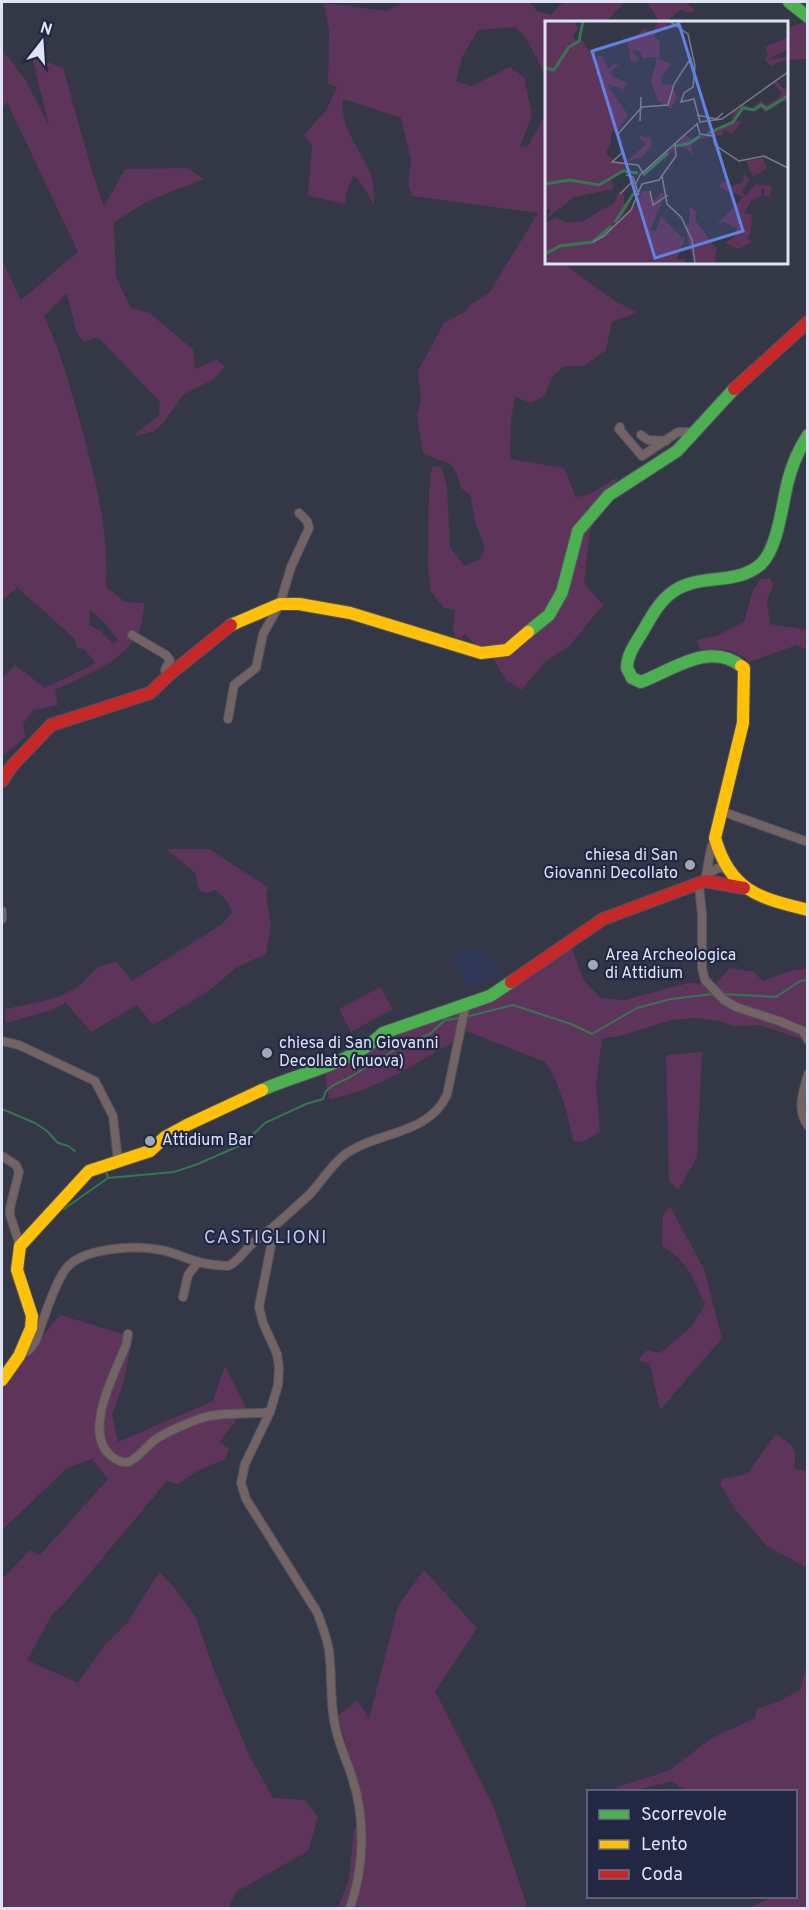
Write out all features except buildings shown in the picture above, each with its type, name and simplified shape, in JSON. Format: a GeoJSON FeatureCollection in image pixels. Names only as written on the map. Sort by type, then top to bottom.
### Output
{"type":"FeatureCollection","features":[{"type":"Feature","properties":{"kind":"street"},"geometry":{"type":"LineString","coordinates":[[789,2],[807,17]]}},
{"type":"Feature","properties":{"kind":"street"},"geometry":{"type":"LineString","coordinates":[[2,781],[12,766],[51,725],[150,693],[228,626],[280,604],[299,604],[351,613],[481,653],[507,650],[549,615],[562,592],[578,531],[609,495],[677,451],[742,381],[807,322]]}},
{"type":"Feature","properties":{"kind":"street"},"geometry":{"type":"LineString","coordinates":[[620,427],[619,429],[642,456],[678,432],[694,432]]}},
{"type":"Feature","properties":{"kind":"street"},"geometry":{"type":"LineString","coordinates":[[641,435],[648,440],[666,441]]}},
{"type":"Feature","properties":{"kind":"street"},"geometry":{"type":"LineString","coordinates":[[807,435],[795,460],[770,553],[760,566],[745,574],[687,585],[674,590],[663,601],[629,655],[626,664],[628,674],[633,680],[640,682],[682,664],[712,655],[727,655],[736,659],[744,668],[743,723],[711,848],[706,880],[702,915],[702,968],[705,980],[724,1000],[736,1007],[803,1031],[807,1040]]}},
{"type":"Feature","properties":{"kind":"street"},"geometry":{"type":"LineString","coordinates":[[228,719],[234,685],[256,668],[263,634],[280,604],[291,567],[309,528],[307,520],[299,513]]}},
{"type":"Feature","properties":{"kind":"street"},"geometry":{"type":"LineString","coordinates":[[132,635],[166,655],[170,660],[165,670],[170,674]]}},
{"type":"Feature","properties":{"kind":"street"},"geometry":{"type":"LineString","coordinates":[[721,811],[807,842]]}},
{"type":"Feature","properties":{"kind":"street"},"geometry":{"type":"LineString","coordinates":[[715,838],[718,854],[725,868],[732,878],[744,888],[760,897],[807,910]]}},
{"type":"Feature","properties":{"kind":"street"},"geometry":{"type":"LineString","coordinates":[[20,1246],[89,1171],[150,1151],[165,1137],[224,1107],[354,1054],[372,1044],[382,1033],[490,996],[603,919],[706,880],[718,868],[725,868]]}},
{"type":"Feature","properties":{"kind":"street"},"geometry":{"type":"LineString","coordinates":[[706,880],[744,888]]}},
{"type":"Feature","properties":{"kind":"street"},"geometry":{"type":"LineString","coordinates":[[2,912],[2,919]]}},
{"type":"Feature","properties":{"kind":"street"},"geometry":{"type":"LineString","coordinates":[[19,1356],[29,1350],[35,1342],[57,1285],[66,1269],[86,1256],[133,1248],[171,1252],[198,1262],[232,1265],[249,1246],[311,1192],[344,1156],[356,1148],[415,1126],[433,1116],[447,1095],[465,1006]]}},
{"type":"Feature","properties":{"kind":"street"},"geometry":{"type":"LineString","coordinates":[[2,1041],[20,1045],[95,1081],[113,1116],[118,1161]]}},
{"type":"Feature","properties":{"kind":"street"},"geometry":{"type":"LineString","coordinates":[[807,1074],[800,1107],[801,1117],[807,1126]]}},
{"type":"Feature","properties":{"kind":"street"},"geometry":{"type":"LineString","coordinates":[[2,1156],[16,1165],[19,1172],[6,1203],[20,1246],[17,1270],[32,1316],[31,1328],[19,1356],[2,1380]]}},
{"type":"Feature","properties":{"kind":"street"},"geometry":{"type":"LineString","coordinates":[[272,1228],[273,1236],[259,1307],[263,1323],[277,1354],[278,1385],[270,1412],[245,1464],[241,1484],[246,1499],[316,1612],[325,1632],[329,1651],[333,1719],[338,1742],[353,1778],[359,1808],[362,1852],[356,1890],[350,1908]]}},
{"type":"Feature","properties":{"kind":"street"},"geometry":{"type":"LineString","coordinates":[[183,1297],[188,1275],[198,1262]]}},
{"type":"Feature","properties":{"kind":"street"},"geometry":{"type":"LineString","coordinates":[[128,1334],[100,1410],[99,1423],[102,1440],[108,1454],[117,1461],[126,1463],[132,1460],[158,1438],[201,1418],[270,1412]]}},
{"type":"Feature","properties":{"kind":"shaded area"},"geometry":{"type":"Polygon","coordinates":[[[404,2],[530,2],[537,11],[551,15],[563,2],[625,2],[607,21],[545,21],[545,75],[529,44],[515,27],[478,30],[462,57],[456,81],[471,86],[510,67],[524,77],[532,115],[520,147],[528,146],[545,116],[545,264],[564,264],[615,301],[637,312],[612,322],[606,350],[584,366],[565,366],[553,375],[544,396],[531,403],[515,397],[511,420],[510,459],[564,468],[576,497],[590,494],[618,477],[590,531],[584,583],[603,605],[570,645],[543,664],[521,690],[506,680],[494,660],[464,634],[462,638],[455,637],[453,629],[455,610],[444,608],[431,592],[428,566],[429,490],[432,466],[442,467],[447,487],[450,548],[465,566],[480,559],[485,549],[475,521],[470,494],[461,488],[452,465],[423,452],[417,417],[421,400],[418,371],[444,323],[464,312],[472,303],[489,293],[538,213],[412,196],[408,183],[411,160],[401,118],[343,99],[347,127],[371,177],[374,204],[358,179],[353,176],[346,194],[346,204],[308,196],[312,145],[304,135],[327,109],[337,87],[328,83],[329,30],[324,3],[387,11],[404,2]]]}},
{"type":"Feature","properties":{"kind":"shaded area"},"geometry":{"type":"Polygon","coordinates":[[[647,2],[686,2],[695,10],[692,13],[680,10],[666,21],[659,21],[647,2]]]}},
{"type":"Feature","properties":{"kind":"shaded area"},"geometry":{"type":"Polygon","coordinates":[[[806,21],[808,23],[807,59],[788,60],[788,28],[806,21]]]}},
{"type":"Feature","properties":{"kind":"shaded area"},"geometry":{"type":"Polygon","coordinates":[[[2,49],[26,81],[49,126],[32,56],[63,68],[104,207],[125,169],[187,168],[204,179],[148,201],[114,222],[116,277],[131,308],[149,313],[193,349],[195,369],[216,360],[225,367],[213,380],[184,394],[163,423],[154,431],[136,436],[137,432],[159,416],[160,402],[98,337],[84,342],[76,331],[67,293],[44,316],[56,343],[70,386],[97,488],[105,546],[106,587],[125,602],[145,603],[139,631],[133,642],[103,667],[55,690],[58,705],[33,710],[23,724],[25,737],[2,757],[2,678],[15,665],[45,688],[96,663],[84,649],[77,647],[75,639],[17,587],[2,601],[2,260],[21,300],[78,252],[7,102],[2,108],[2,49]],[[90,610],[89,625],[101,631],[112,644],[118,640],[104,622],[90,610]]]}},
{"type":"Feature","properties":{"kind":"shaded area"},"geometry":{"type":"Polygon","coordinates":[[[770,578],[773,585],[767,601],[770,624],[807,630],[807,650],[797,645],[749,662],[732,651],[700,650],[697,640],[716,636],[744,622],[753,590],[761,579],[770,578]]]}},
{"type":"Feature","properties":{"kind":"shaded area"},"geometry":{"type":"Polygon","coordinates":[[[166,849],[209,849],[268,887],[266,896],[271,925],[266,954],[237,967],[210,990],[153,1025],[137,1005],[91,1032],[66,1003],[49,1011],[6,1023],[5,1009],[41,1002],[66,993],[80,985],[101,966],[117,962],[132,981],[222,924],[232,912],[227,901],[216,890],[207,893],[199,890],[195,873],[166,849]]]}},
{"type":"Feature","properties":{"kind":"shaded area"},"geometry":{"type":"Polygon","coordinates":[[[568,939],[584,981],[601,998],[624,1000],[688,983],[716,984],[730,968],[755,972],[762,981],[794,970],[807,969],[807,1041],[760,1025],[733,1026],[719,1021],[696,1018],[672,1020],[602,1039],[596,1086],[600,1132],[583,1142],[573,1141],[566,1109],[555,1078],[545,1062],[466,1031],[455,1041],[394,1076],[362,1090],[329,1099],[324,1070],[414,1025],[490,992],[568,939]]]}},
{"type":"Feature","properties":{"kind":"shaded area"},"geometry":{"type":"Polygon","coordinates":[[[477,947],[504,972],[471,989],[451,957],[477,947]]]}},
{"type":"Feature","properties":{"kind":"shaded area"},"geometry":{"type":"Polygon","coordinates":[[[380,987],[393,1009],[351,1032],[339,1009],[380,987]]]}},
{"type":"Feature","properties":{"kind":"shaded area"},"geometry":{"type":"Polygon","coordinates":[[[702,1052],[697,1157],[678,1190],[669,1181],[666,1055],[702,1052]]]}},
{"type":"Feature","properties":{"kind":"shaded area"},"geometry":{"type":"Polygon","coordinates":[[[670,1206],[704,1269],[722,1338],[660,1410],[650,1364],[638,1360],[647,1350],[660,1353],[690,1328],[705,1305],[693,1278],[684,1265],[662,1246],[663,1215],[670,1206]]]}},
{"type":"Feature","properties":{"kind":"shaded area"},"geometry":{"type":"Polygon","coordinates":[[[60,1315],[133,1337],[123,1384],[112,1415],[118,1442],[213,1401],[225,1366],[246,1407],[219,1442],[229,1448],[225,1460],[200,1470],[178,1484],[167,1481],[63,1605],[53,1613],[27,1660],[78,1683],[104,1646],[128,1622],[159,1572],[175,1588],[196,1618],[215,1673],[249,1755],[273,1798],[305,1800],[318,1817],[308,1851],[236,1892],[228,1908],[2,1908],[2,1579],[30,1550],[40,1555],[108,1479],[92,1459],[67,1468],[2,1530],[2,1383],[60,1315]]]}},
{"type":"Feature","properties":{"kind":"shaded area"},"geometry":{"type":"Polygon","coordinates":[[[776,1434],[787,1441],[795,1451],[794,1469],[807,1471],[807,1568],[767,1546],[735,1509],[720,1484],[722,1479],[747,1474],[776,1434]]]}},
{"type":"Feature","properties":{"kind":"shaded area"},"geometry":{"type":"Polygon","coordinates":[[[424,1570],[477,1628],[435,1691],[494,1808],[528,1908],[338,1908],[349,1879],[354,1830],[363,1814],[357,1783],[338,1716],[357,1700],[369,1719],[398,1606],[424,1570]]]}},
{"type":"Feature","properties":{"kind":"shaded area"},"geometry":{"type":"Polygon","coordinates":[[[807,1662],[807,1908],[747,1908],[772,1898],[797,1898],[797,1790],[685,1790],[672,1781],[636,1790],[614,1788],[668,1771],[712,1738],[755,1718],[757,1709],[780,1701],[800,1690],[807,1662]]]}},
{"type":"Feature","properties":{"kind":"waterway"},"geometry":{"type":"LineString","coordinates":[[722,994],[776,997],[800,981],[808,980]]}},
{"type":"Feature","properties":{"kind":"waterway"},"geometry":{"type":"LineString","coordinates":[[465,1017],[513,1005],[571,1024],[592,1034],[637,1008],[671,999],[713,994]]}},
{"type":"Feature","properties":{"kind":"waterway"},"geometry":{"type":"LineString","coordinates":[[64,1209],[108,1178],[174,1172],[243,1144],[265,1123],[306,1104],[323,1099],[326,1091],[332,1086],[396,1049],[430,1034],[445,1020],[459,1018]]}},
{"type":"Feature","properties":{"kind":"waterway"},"geometry":{"type":"LineString","coordinates":[[2,1109],[35,1123],[47,1131],[58,1143],[75,1151]]}},
{"type":"Feature","properties":{"kind":"waterway"},"geometry":{"type":"LineString","coordinates":[[102,1172],[107,1173],[108,1178]]}},
{"type":"Feature","properties":{"kind":"traffic: fast"},"geometry":{"type":"LineString","coordinates":[[789,2],[808,17]]}},
{"type":"Feature","properties":{"kind":"traffic: fast"},"geometry":{"type":"LineString","coordinates":[[528,632],[549,615],[562,592],[578,531],[609,495],[677,451],[734,389]]}},
{"type":"Feature","properties":{"kind":"traffic: fast"},"geometry":{"type":"LineString","coordinates":[[741,666],[729,659],[717,656],[704,657],[678,665],[641,682],[632,678],[627,668],[635,644],[656,609],[674,591],[695,582],[741,575],[751,571],[767,557],[779,525],[792,469],[808,435]]}},
{"type":"Feature","properties":{"kind":"traffic: fast"},"geometry":{"type":"LineString","coordinates":[[262,1090],[342,1060],[371,1044],[383,1033],[490,996],[511,982]]}},
{"type":"Feature","properties":{"kind":"traffic: slow"},"geometry":{"type":"LineString","coordinates":[[231,625],[280,604],[299,604],[350,613],[481,653],[507,650],[528,632]]}},
{"type":"Feature","properties":{"kind":"traffic: slow"},"geometry":{"type":"LineString","coordinates":[[741,666],[744,668],[743,723],[715,838],[721,856],[738,881],[761,896],[808,910]]}},
{"type":"Feature","properties":{"kind":"traffic: slow"},"geometry":{"type":"LineString","coordinates":[[2,1380],[19,1356],[31,1328],[32,1316],[17,1270],[20,1246],[89,1171],[150,1151],[165,1137],[187,1125],[262,1090]]}},
{"type":"Feature","properties":{"kind":"traffic: jam"},"geometry":{"type":"LineString","coordinates":[[734,389],[808,322]]}},
{"type":"Feature","properties":{"kind":"traffic: jam"},"geometry":{"type":"LineString","coordinates":[[2,781],[12,766],[51,725],[150,693],[231,625]]}},
{"type":"Feature","properties":{"kind":"traffic: jam"},"geometry":{"type":"LineString","coordinates":[[511,982],[603,919],[705,881],[744,888]]}},
{"type":"Feature","properties":{"kind":"place","name":"chiesa di San Giovanni Decollato"},"geometry":{"type":"Point","coordinates":[690,865]}},
{"type":"Feature","properties":{"kind":"place","name":"Area Archeologica di Attidium"},"geometry":{"type":"Point","coordinates":[593,965]}},
{"type":"Feature","properties":{"kind":"place","name":"chiesa di San Giovanni Decollato (nuova)"},"geometry":{"type":"Point","coordinates":[267,1053]}},
{"type":"Feature","properties":{"kind":"place","name":"Attidium Bar"},"geometry":{"type":"Point","coordinates":[150,1141]}},
{"type":"Feature","properties":{"kind":"district","name":"CASTIGLIONI"},"geometry":{"type":"Point","coordinates":[266,1238]}}]}
